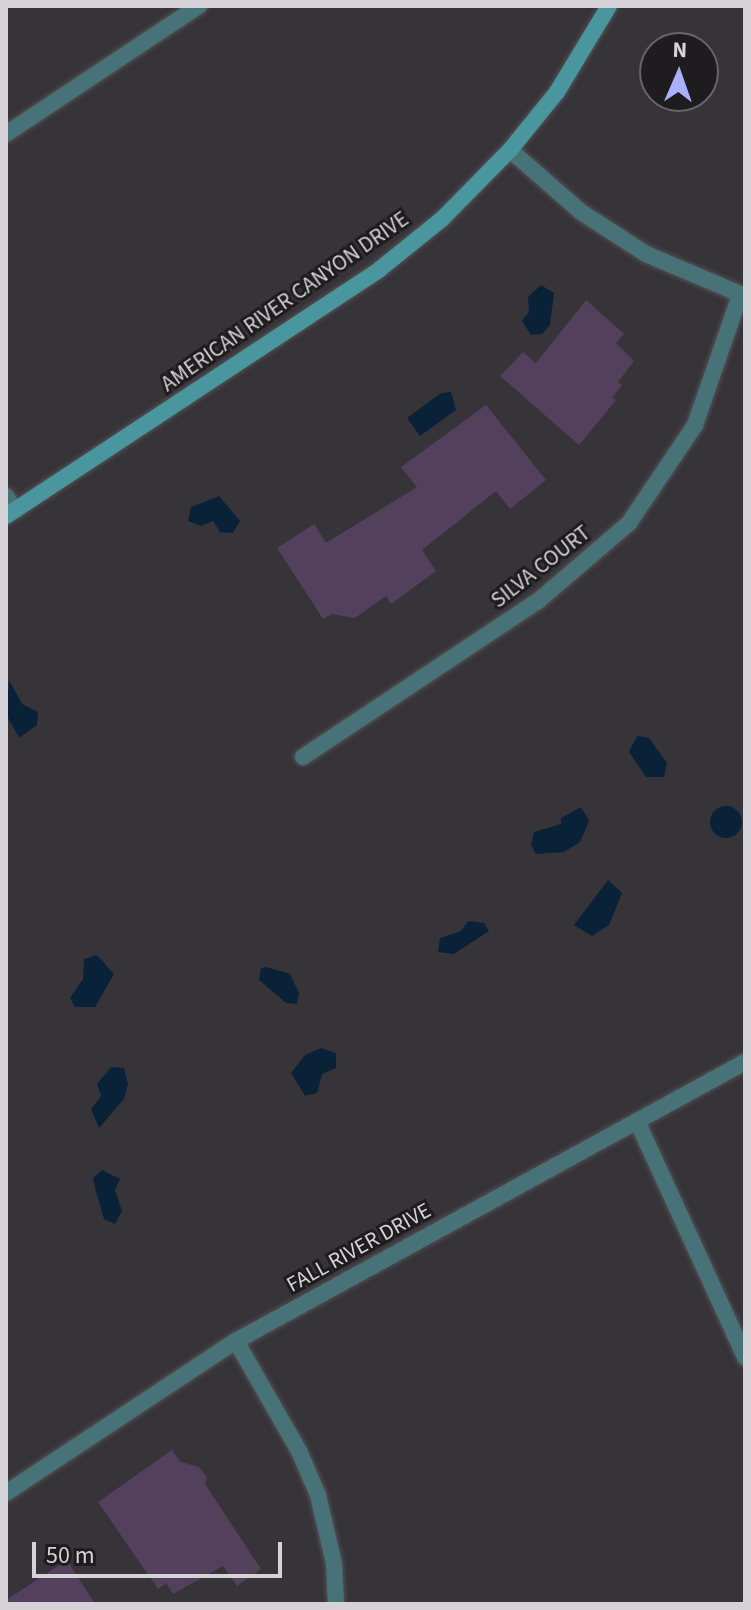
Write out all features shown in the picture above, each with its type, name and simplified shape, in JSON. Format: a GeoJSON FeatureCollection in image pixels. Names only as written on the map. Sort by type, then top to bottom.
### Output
{"type":"FeatureCollection","features":[{"type":"Feature","properties":{"kind":"main road","name":"AMERICAN RIVER CANYON DRIVE"},"geometry":{"type":"LineString","coordinates":[[9,507],[380,269],[442,219],[510,150],[557,92],[609,6]]}},
{"type":"Feature","properties":{"kind":"street"},"geometry":{"type":"LineString","coordinates":[[6,134],[199,6]]}},
{"type":"Feature","properties":{"kind":"street"},"geometry":{"type":"LineString","coordinates":[[510,150],[581,212],[646,254],[743,295]]}},
{"type":"Feature","properties":{"kind":"street","name":"SILVA COURT"},"geometry":{"type":"LineString","coordinates":[[303,757],[548,594],[629,523],[695,425],[743,295]]}},
{"type":"Feature","properties":{"kind":"street","name":"FALL RIVER DRIVE"},"geometry":{"type":"LineString","coordinates":[[6,1493],[236,1341],[745,1062]]}},
{"type":"Feature","properties":{"kind":"street"},"geometry":{"type":"LineString","coordinates":[[637,1121],[679,1203],[745,1357]]}},
{"type":"Feature","properties":{"kind":"street"},"geometry":{"type":"LineString","coordinates":[[236,1341],[299,1451],[318,1495],[334,1564],[336,1604]]}},
{"type":"Feature","properties":{"kind":"water"},"geometry":{"type":"Polygon","coordinates":[[[541,285],[554,293],[550,325],[542,334],[531,335],[522,321],[529,312],[528,297],[541,285]]]}},
{"type":"Feature","properties":{"kind":"water"},"geometry":{"type":"Polygon","coordinates":[[[451,392],[456,410],[420,436],[407,418],[441,393],[451,392]]]}},
{"type":"Feature","properties":{"kind":"water"},"geometry":{"type":"Polygon","coordinates":[[[219,496],[240,521],[233,533],[220,532],[213,521],[201,526],[188,521],[191,507],[219,496]]]}},
{"type":"Feature","properties":{"kind":"water"},"geometry":{"type":"Polygon","coordinates":[[[9,680],[22,704],[38,712],[37,725],[19,738],[6,714],[9,680]]]}},
{"type":"Feature","properties":{"kind":"water"},"geometry":{"type":"Polygon","coordinates":[[[637,736],[649,738],[667,763],[664,777],[646,777],[629,752],[637,736]]]}},
{"type":"Feature","properties":{"kind":"water"},"geometry":{"type":"Polygon","coordinates":[[[726,806],[738,810],[742,822],[738,834],[726,838],[714,834],[710,822],[714,810],[726,806]]]}},
{"type":"Feature","properties":{"kind":"water"},"geometry":{"type":"Polygon","coordinates":[[[581,807],[589,821],[580,842],[564,852],[536,854],[531,845],[534,832],[561,824],[561,818],[581,807]]]}},
{"type":"Feature","properties":{"kind":"water"},"geometry":{"type":"Polygon","coordinates":[[[608,880],[622,893],[609,925],[592,936],[574,925],[608,880]]]}},
{"type":"Feature","properties":{"kind":"water"},"geometry":{"type":"Polygon","coordinates":[[[468,921],[484,923],[489,931],[454,954],[438,952],[440,938],[461,931],[468,921]]]}},
{"type":"Feature","properties":{"kind":"water"},"geometry":{"type":"Polygon","coordinates":[[[97,955],[114,974],[95,1007],[75,1007],[70,998],[83,979],[84,959],[97,955]]]}},
{"type":"Feature","properties":{"kind":"water"},"geometry":{"type":"Polygon","coordinates":[[[261,968],[290,974],[299,993],[297,1004],[286,1003],[259,980],[261,968]]]}},
{"type":"Feature","properties":{"kind":"water"},"geometry":{"type":"Polygon","coordinates":[[[321,1048],[336,1053],[336,1068],[322,1074],[317,1093],[305,1096],[291,1073],[305,1055],[321,1048]]]}},
{"type":"Feature","properties":{"kind":"water"},"geometry":{"type":"Polygon","coordinates":[[[111,1067],[124,1068],[128,1085],[124,1099],[99,1128],[91,1109],[101,1096],[97,1084],[111,1067]]]}},
{"type":"Feature","properties":{"kind":"water"},"geometry":{"type":"Polygon","coordinates":[[[102,1170],[120,1179],[115,1190],[122,1211],[115,1224],[104,1219],[95,1188],[93,1178],[102,1170]]]}},
{"type":"Feature","properties":{"kind":"building"},"geometry":{"type":"Polygon","coordinates":[[[586,300],[624,334],[616,343],[634,361],[618,382],[622,385],[612,398],[616,400],[579,445],[500,376],[523,352],[536,363],[586,300]]]}},
{"type":"Feature","properties":{"kind":"building"},"geometry":{"type":"Polygon","coordinates":[[[486,405],[546,480],[510,509],[496,491],[422,550],[436,571],[391,604],[386,596],[355,618],[332,614],[323,619],[277,548],[314,524],[326,543],[417,487],[401,467],[486,405]]]}},
{"type":"Feature","properties":{"kind":"building"},"geometry":{"type":"Polygon","coordinates":[[[172,1450],[181,1462],[199,1467],[207,1477],[205,1484],[261,1569],[237,1586],[223,1566],[173,1594],[166,1583],[158,1589],[98,1502],[172,1450]]]}},
{"type":"Feature","properties":{"kind":"building"},"geometry":{"type":"Polygon","coordinates":[[[67,1560],[95,1604],[6,1604],[6,1600],[67,1560]]]}}]}
